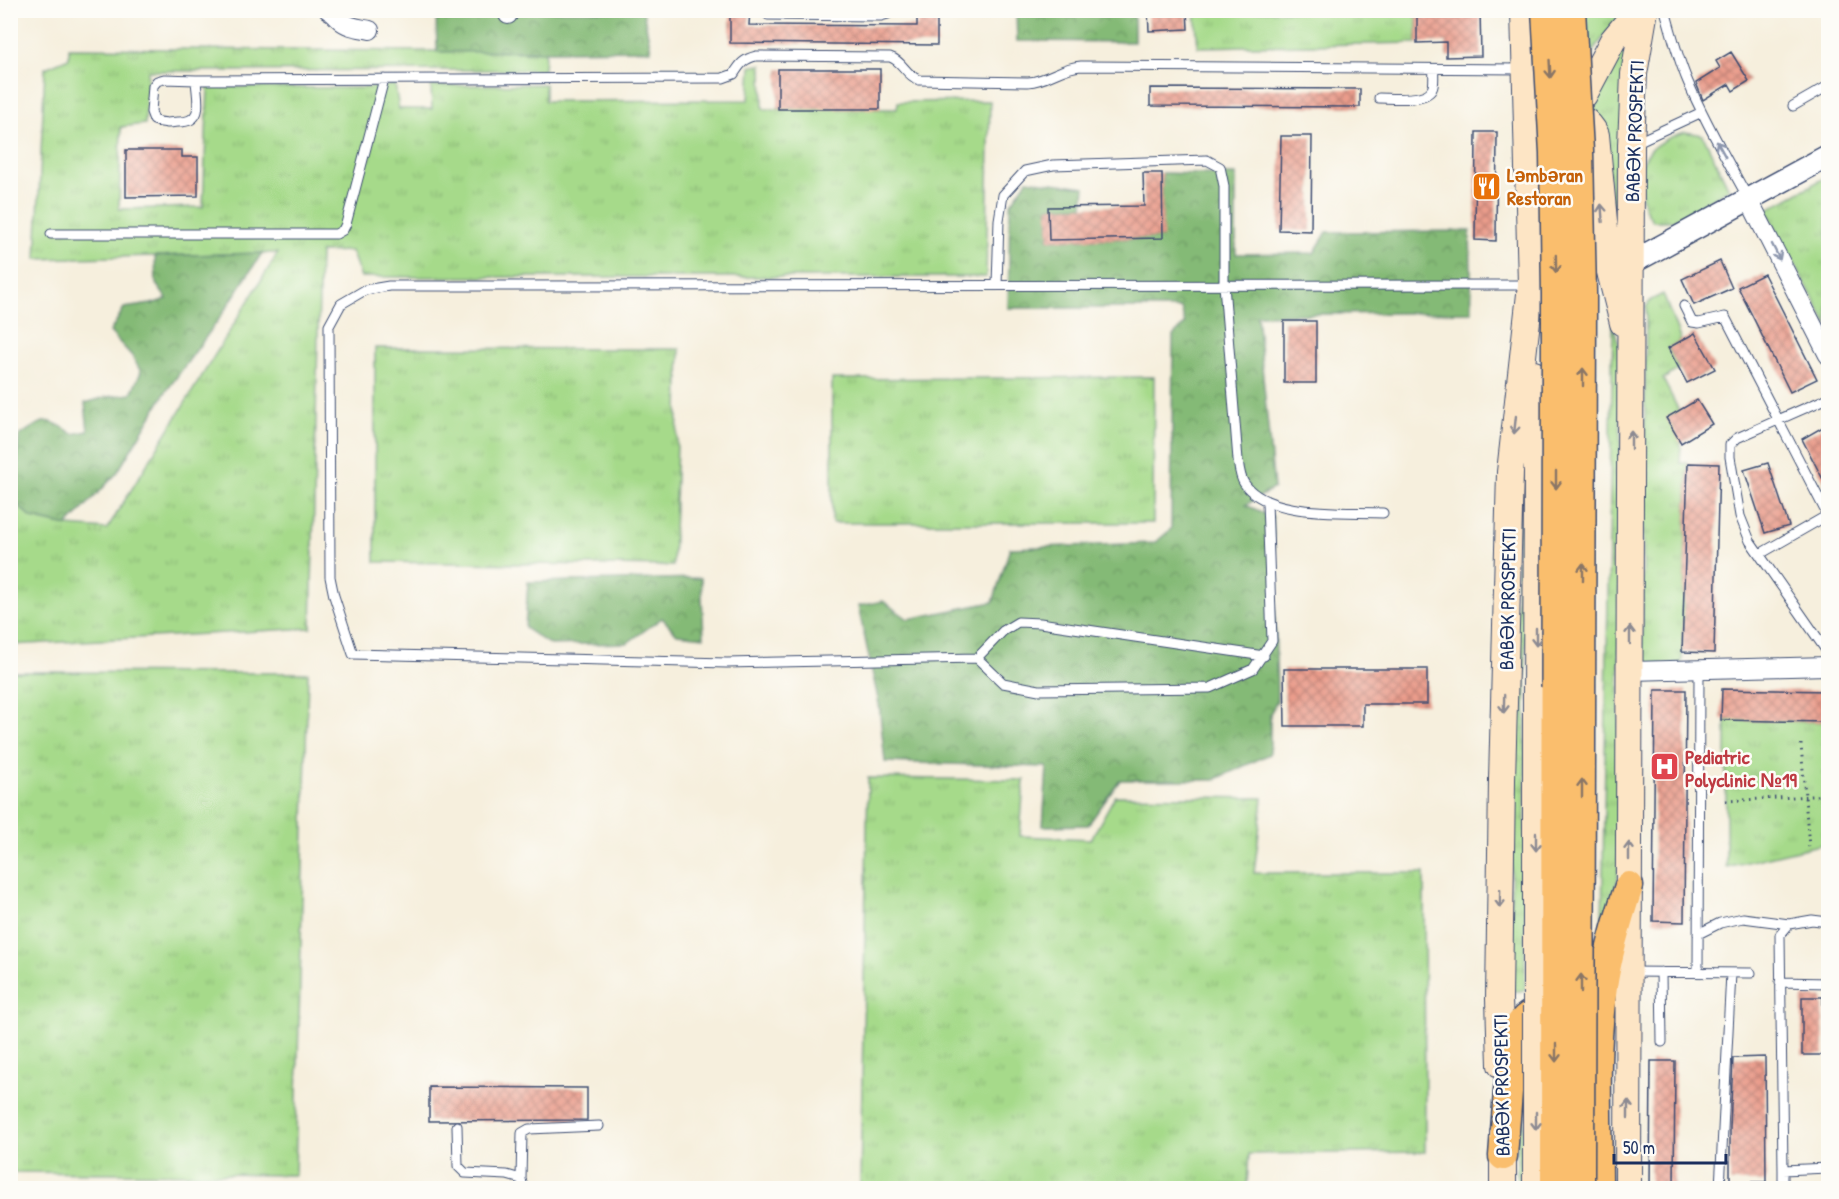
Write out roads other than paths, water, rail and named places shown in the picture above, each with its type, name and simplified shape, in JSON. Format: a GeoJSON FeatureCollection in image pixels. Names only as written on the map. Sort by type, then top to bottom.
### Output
{"type":"FeatureCollection","features":[{"type":"Feature","properties":{"kind":"main road","name":"BABƏK PROSPEKTI"},"geometry":{"type":"LineString","coordinates":[[1503,1188],[1499,999],[1510,471],[1531,285],[1524,10]]}},
{"type":"Feature","properties":{"kind":"main road"},"geometry":{"type":"LineString","coordinates":[[1546,10],[1554,153],[1557,295],[1555,1188]]}},
{"type":"Feature","properties":{"kind":"main road"},"geometry":{"type":"LineString","coordinates":[[1571,10],[1579,151],[1582,305],[1580,1188]]}},
{"type":"Feature","properties":{"kind":"main road"},"geometry":{"type":"LineString","coordinates":[[1526,69],[1538,99],[1553,107],[1566,107],[1574,104],[1584,95],[1613,40],[1638,10]]}},
{"type":"Feature","properties":{"kind":"main road","name":"BABƏK PROSPEKTI"},"geometry":{"type":"LineString","coordinates":[[1628,1188],[1630,145],[1634,74],[1645,10]]}},
{"type":"Feature","properties":{"kind":"main road"},"geometry":{"type":"LineString","coordinates":[[1536,1188],[1537,471],[1531,285],[1535,144],[1537,135],[1547,121],[1554,117],[1565,114],[1575,115],[1584,120],[1596,135],[1608,264],[1613,291],[1631,352]]}},
{"type":"Feature","properties":{"kind":"main road"},"geometry":{"type":"LineString","coordinates":[[1598,1188],[1598,1057],[1602,990],[1606,964],[1629,886]]}},
{"type":"Feature","properties":{"kind":"main road"},"geometry":{"type":"LineString","coordinates":[[1503,1156],[1512,1040],[1520,1023],[1529,1015],[1542,1009],[1560,1007],[1574,1012],[1591,1027],[1598,1057]]}},
{"type":"Feature","properties":{"kind":"street"},"geometry":{"type":"LineString","coordinates":[[328,10],[334,12],[339,20],[348,25],[370,30]]}},
{"type":"Feature","properties":{"kind":"street"},"geometry":{"type":"LineString","coordinates":[[1631,263],[1828,156]]}},
{"type":"Feature","properties":{"kind":"street"},"geometry":{"type":"LineString","coordinates":[[1749,200],[1828,355]]}},
{"type":"Feature","properties":{"kind":"street"},"geometry":{"type":"LineString","coordinates":[[1630,671],[1828,666]]}},
{"type":"Feature","properties":{"kind":"lane"},"geometry":{"type":"LineString","coordinates":[[768,15],[881,16],[888,14],[890,10]]}},
{"type":"Feature","properties":{"kind":"lane"},"geometry":{"type":"LineString","coordinates":[[1665,10],[1677,54],[1702,112],[1749,200]]}},
{"type":"Feature","properties":{"kind":"lane"},"geometry":{"type":"LineString","coordinates":[[1825,10],[1828,17]]}},
{"type":"Feature","properties":{"kind":"lane"},"geometry":{"type":"LineString","coordinates":[[196,80],[197,111],[195,118],[189,122],[160,123],[154,120],[151,112],[153,86],[157,81],[164,79],[723,78],[734,74],[747,58],[756,56],[890,57],[897,59],[910,76],[919,80],[1017,82],[1039,82],[1063,69],[1081,66],[1526,69]]}},
{"type":"Feature","properties":{"kind":"lane"},"geometry":{"type":"LineString","coordinates":[[1379,98],[1418,98],[1428,94],[1433,88],[1434,69]]}},
{"type":"Feature","properties":{"kind":"lane"},"geometry":{"type":"LineString","coordinates":[[51,234],[336,234],[343,230],[346,224],[384,79]]}},
{"type":"Feature","properties":{"kind":"lane"},"geometry":{"type":"LineString","coordinates":[[1793,106],[1828,86]]}},
{"type":"Feature","properties":{"kind":"lane"},"geometry":{"type":"LineString","coordinates":[[1630,145],[1702,112]]}},
{"type":"Feature","properties":{"kind":"lane"},"geometry":{"type":"LineString","coordinates":[[997,285],[999,220],[1003,195],[1026,171],[1053,165],[1207,160],[1220,167],[1224,186],[1224,285],[1238,460],[1242,481],[1267,502],[1291,509],[1383,513]]}},
{"type":"Feature","properties":{"kind":"lane"},"geometry":{"type":"LineString","coordinates":[[1264,656],[1040,622],[1018,622],[1003,631],[977,658],[727,663],[353,654],[330,577],[329,326],[342,304],[365,290],[389,286],[1531,285]]}},
{"type":"Feature","properties":{"kind":"lane"},"geometry":{"type":"LineString","coordinates":[[1684,306],[1692,322],[1699,323],[1725,317],[1828,515],[1760,554]]}},
{"type":"Feature","properties":{"kind":"lane"},"geometry":{"type":"LineString","coordinates":[[1828,398],[1737,438],[1730,445],[1740,516],[1750,541],[1828,653]]}},
{"type":"Feature","properties":{"kind":"lane"},"geometry":{"type":"LineString","coordinates":[[977,658],[1003,683],[1039,690],[1210,688],[1253,669],[1264,656],[1272,641],[1267,502]]}},
{"type":"Feature","properties":{"kind":"lane"},"geometry":{"type":"LineString","coordinates":[[1698,972],[1699,670]]}},
{"type":"Feature","properties":{"kind":"lane"},"geometry":{"type":"LineString","coordinates":[[1698,934],[1720,923],[1743,918],[1789,924],[1812,920],[1828,922]]}},
{"type":"Feature","properties":{"kind":"lane"},"geometry":{"type":"LineString","coordinates":[[1783,1188],[1780,935],[1789,924]]}},
{"type":"Feature","properties":{"kind":"lane"},"geometry":{"type":"LineString","coordinates":[[1628,972],[1751,973]]}},
{"type":"Feature","properties":{"kind":"lane"},"geometry":{"type":"LineString","coordinates":[[1661,972],[1662,1042]]}},
{"type":"Feature","properties":{"kind":"lane"},"geometry":{"type":"LineString","coordinates":[[1720,1188],[1731,973]]}},
{"type":"Feature","properties":{"kind":"lane"},"geometry":{"type":"LineString","coordinates":[[1780,982],[1828,983]]}},
{"type":"Feature","properties":{"kind":"lane"},"geometry":{"type":"LineString","coordinates":[[457,1126],[458,1166],[465,1173],[507,1175],[522,1184]]}},
{"type":"Feature","properties":{"kind":"lane"},"geometry":{"type":"LineString","coordinates":[[522,1184],[522,1133],[529,1129],[599,1126]]}},
{"type":"Feature","properties":{"kind":"lane"},"geometry":{"type":"LineString","coordinates":[[1783,1170],[1828,1168]]}},
{"type":"Feature","properties":{"kind":"place","name":"Ləmbəran Restoran"},"geometry":{"type":"Point","coordinates":[1486,186]}},
{"type":"Feature","properties":{"kind":"place","name":"Pediatric Polyclinic №19"},"geometry":{"type":"Point","coordinates":[1664,767]}}]}
